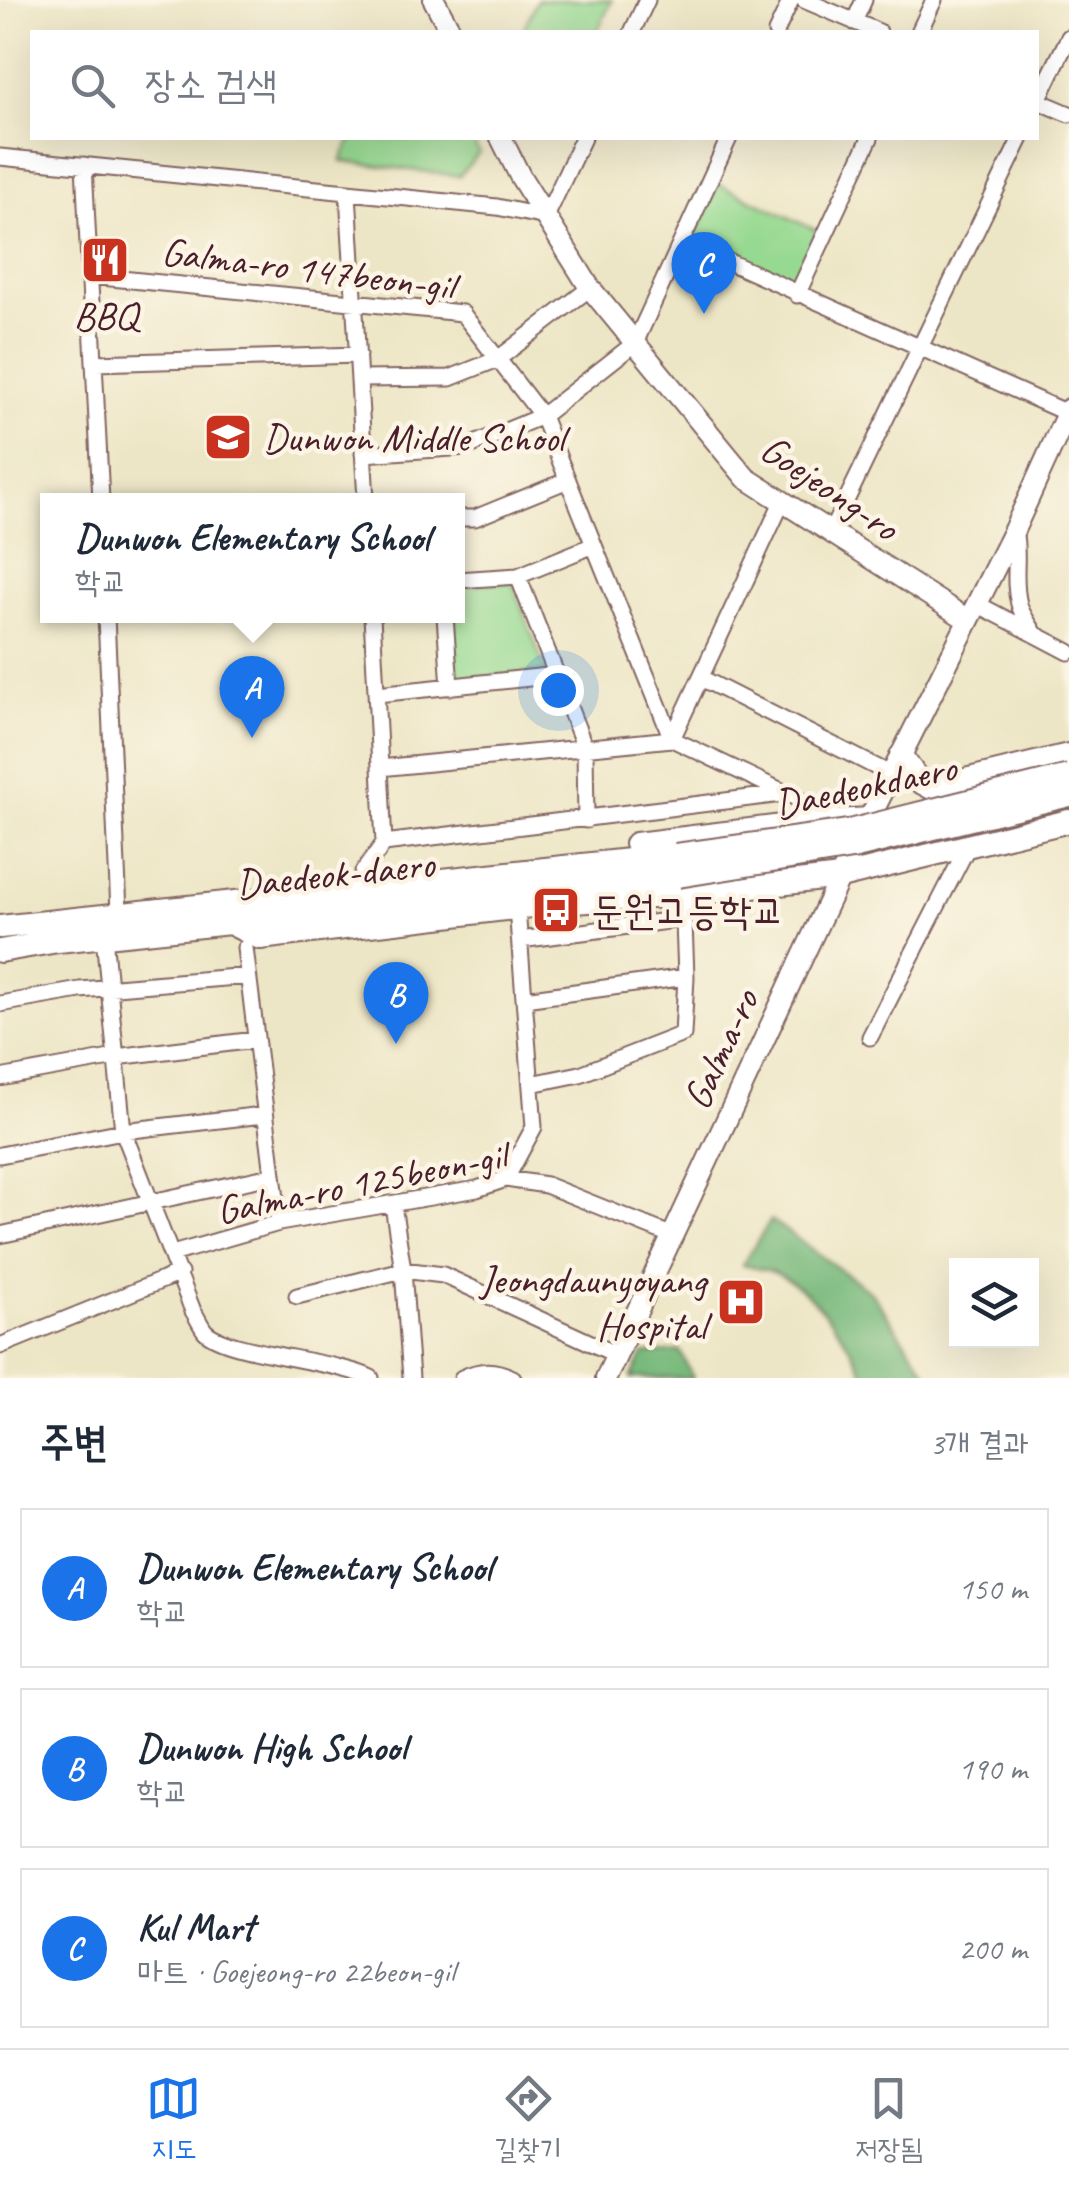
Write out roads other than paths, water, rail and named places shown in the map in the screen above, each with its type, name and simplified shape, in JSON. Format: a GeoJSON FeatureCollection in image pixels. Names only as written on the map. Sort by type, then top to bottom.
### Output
{"type":"FeatureCollection","features":[{"type":"Feature","properties":{"kind":"main road"},"geometry":{"type":"LineString","coordinates":[[434,0],[450,30]]}},
{"type":"Feature","properties":{"kind":"main road","name":"Goejeong-ro"},"geometry":{"type":"LineString","coordinates":[[502,140],[590,288],[746,478],[830,532],[973,612]]}},
{"type":"Feature","properties":{"kind":"main road","name":"Galma-ro"},"geometry":{"type":"LineString","coordinates":[[606,1378],[840,877],[1014,530],[1068,412]]}},
{"type":"Feature","properties":{"kind":"main road"},"geometry":{"type":"LineString","coordinates":[[896,765],[932,788],[1069,755]]}},
{"type":"Feature","properties":{"kind":"main road","name":"Daedeokdaero"},"geometry":{"type":"LineString","coordinates":[[680,886],[849,831],[1069,776]]}},
{"type":"Feature","properties":{"kind":"main road","name":"Daedeokdaero"},"geometry":{"type":"LineString","coordinates":[[680,886],[1069,795]]}},
{"type":"Feature","properties":{"kind":"main road"},"geometry":{"type":"LineString","coordinates":[[871,819],[273,882],[228,911],[260,938],[680,886],[840,877],[1061,823]]}},
{"type":"Feature","properties":{"kind":"main road","name":"Daedeok-daero"},"geometry":{"type":"LineString","coordinates":[[0,926],[119,912],[403,904],[680,886]]}},
{"type":"Feature","properties":{"kind":"main road","name":"Daedeok-daero"},"geometry":{"type":"LineString","coordinates":[[0,950],[104,936],[228,911],[680,886]]}},
{"type":"Feature","properties":{"kind":"main road"},"geometry":{"type":"LineString","coordinates":[[353,928],[403,904]]}},
{"type":"Feature","properties":{"kind":"street"},"geometry":{"type":"LineString","coordinates":[[633,30],[647,0]]}},
{"type":"Feature","properties":{"kind":"street"},"geometry":{"type":"LineString","coordinates":[[777,30],[791,0]]}},
{"type":"Feature","properties":{"kind":"street"},"geometry":{"type":"LineString","coordinates":[[804,0],[873,30]]}},
{"type":"Feature","properties":{"kind":"street"},"geometry":{"type":"LineString","coordinates":[[854,22],[864,0]]}},
{"type":"Feature","properties":{"kind":"street"},"geometry":{"type":"LineString","coordinates":[[920,30],[934,0]]}},
{"type":"Feature","properties":{"kind":"street"},"geometry":{"type":"LineString","coordinates":[[1039,98],[1069,37]]}},
{"type":"Feature","properties":{"kind":"street"},"geometry":{"type":"LineString","coordinates":[[1039,103],[1069,114]]}},
{"type":"Feature","properties":{"kind":"street"},"geometry":{"type":"LineString","coordinates":[[0,157],[497,207],[546,217],[582,140]]}},
{"type":"Feature","properties":{"kind":"street"},"geometry":{"type":"LineString","coordinates":[[363,454],[467,447],[542,416],[635,343],[727,140]]}},
{"type":"Feature","properties":{"kind":"street"},"geometry":{"type":"LineString","coordinates":[[797,295],[869,140]]}},
{"type":"Feature","properties":{"kind":"street"},"geometry":{"type":"LineString","coordinates":[[830,532],[1019,140]]}},
{"type":"Feature","properties":{"kind":"street"},"geometry":{"type":"LineString","coordinates":[[84,165],[101,493]]}},
{"type":"Feature","properties":{"kind":"street"},"geometry":{"type":"LineString","coordinates":[[348,193],[366,493]]}},
{"type":"Feature","properties":{"kind":"street"},"geometry":{"type":"LineString","coordinates":[[682,241],[919,350],[1068,412]]}},
{"type":"Feature","properties":{"kind":"street","name":"Galma-ro 147beon-gil"},"geometry":{"type":"LineString","coordinates":[[91,276],[462,313],[542,416],[672,739]]}},
{"type":"Feature","properties":{"kind":"street"},"geometry":{"type":"LineString","coordinates":[[359,379],[450,378],[498,359],[590,288]]}},
{"type":"Feature","properties":{"kind":"street"},"geometry":{"type":"LineString","coordinates":[[95,363],[358,355]]}},
{"type":"Feature","properties":{"kind":"street"},"geometry":{"type":"LineString","coordinates":[[465,518],[476,518],[568,480]]}},
{"type":"Feature","properties":{"kind":"street"},"geometry":{"type":"LineString","coordinates":[[672,739],[782,502]]}},
{"type":"Feature","properties":{"kind":"street"},"geometry":{"type":"LineString","coordinates":[[1014,530],[1019,550],[1019,606],[1035,634]]}},
{"type":"Feature","properties":{"kind":"street"},"geometry":{"type":"LineString","coordinates":[[465,579],[518,576],[594,546]]}},
{"type":"Feature","properties":{"kind":"street"},"geometry":{"type":"LineString","coordinates":[[518,576],[585,748],[586,820]]}},
{"type":"Feature","properties":{"kind":"street"},"geometry":{"type":"LineString","coordinates":[[973,612],[1035,634],[1069,652]]}},
{"type":"Feature","properties":{"kind":"street"},"geometry":{"type":"LineString","coordinates":[[106,623],[119,912]]}},
{"type":"Feature","properties":{"kind":"street"},"geometry":{"type":"LineString","coordinates":[[363,872],[384,843],[372,623]]}},
{"type":"Feature","properties":{"kind":"street"},"geometry":{"type":"LineString","coordinates":[[446,623],[450,686]]}},
{"type":"Feature","properties":{"kind":"street"},"geometry":{"type":"LineString","coordinates":[[377,694],[558,675]]}},
{"type":"Feature","properties":{"kind":"street"},"geometry":{"type":"LineString","coordinates":[[701,678],[896,765]]}},
{"type":"Feature","properties":{"kind":"street"},"geometry":{"type":"LineString","coordinates":[[380,768],[672,739],[832,815]]}},
{"type":"Feature","properties":{"kind":"street"},"geometry":{"type":"LineString","coordinates":[[384,843],[784,794]]}},
{"type":"Feature","properties":{"kind":"street"},"geometry":{"type":"LineString","coordinates":[[870,1037],[967,848]]}},
{"type":"Feature","properties":{"kind":"street"},"geometry":{"type":"LineString","coordinates":[[520,940],[680,886],[686,977],[683,1034],[580,1074],[530,1084]]}},
{"type":"Feature","properties":{"kind":"street"},"geometry":{"type":"LineString","coordinates":[[506,1179],[534,1127],[517,908]]}},
{"type":"Feature","properties":{"kind":"street"},"geometry":{"type":"LineString","coordinates":[[104,936],[122,1131],[193,1311],[206,1333],[226,1343],[372,1378]]}},
{"type":"Feature","properties":{"kind":"street","name":"Daedeok-daero"},"geometry":{"type":"LineString","coordinates":[[245,948],[279,1223]]}},
{"type":"Feature","properties":{"kind":"street"},"geometry":{"type":"LineString","coordinates":[[0,1004],[80,990],[248,976]]}},
{"type":"Feature","properties":{"kind":"street"},"geometry":{"type":"LineString","coordinates":[[524,999],[686,977]]}},
{"type":"Feature","properties":{"kind":"street"},"geometry":{"type":"LineString","coordinates":[[0,1078],[116,1057],[254,1040]]}},
{"type":"Feature","properties":{"kind":"street"},"geometry":{"type":"LineString","coordinates":[[0,1155],[122,1131],[263,1115]]}},
{"type":"Feature","properties":{"kind":"street"},"geometry":{"type":"LineString","coordinates":[[0,1235],[271,1176]]}},
{"type":"Feature","properties":{"kind":"street","name":"Galma-ro 125beon-gil"},"geometry":{"type":"LineString","coordinates":[[172,1254],[279,1223],[478,1189],[506,1179],[546,1186],[673,1236]]}},
{"type":"Feature","properties":{"kind":"street"},"geometry":{"type":"LineString","coordinates":[[394,1205],[410,1378]]}},
{"type":"Feature","properties":{"kind":"street"},"geometry":{"type":"LineString","coordinates":[[297,1296],[403,1270],[442,1275],[618,1355]]}},
{"type":"Feature","properties":{"kind":"street"},"geometry":{"type":"LineString","coordinates":[[0,1346],[180,1273]]}},
{"type":"Feature","properties":{"kind":"street"},"geometry":{"type":"LineString","coordinates":[[462,1378],[478,1370],[513,1378]]}},
{"type":"Feature","properties":{"kind":"place","name":"BBQ"},"geometry":{"type":"Point","coordinates":[105,260]}},
{"type":"Feature","properties":{"kind":"place","name":"Kul Mart"},"geometry":{"type":"Point","coordinates":[704,314]}},
{"type":"Feature","properties":{"kind":"place","name":"Dunwon Middle School"},"geometry":{"type":"Point","coordinates":[228,437]}},
{"type":"Feature","properties":{"kind":"place","name":"Dunwon Elementary School"},"geometry":{"type":"Point","coordinates":[252,738]}},
{"type":"Feature","properties":{"kind":"place","name":"둔원고등학교"},"geometry":{"type":"Point","coordinates":[556,910]}},
{"type":"Feature","properties":{"kind":"place","name":"Dunwon High School"},"geometry":{"type":"Point","coordinates":[396,1044]}},
{"type":"Feature","properties":{"kind":"place","name":"Jeongdaunyoyang Hospital"},"geometry":{"type":"Point","coordinates":[741,1302]}}]}
